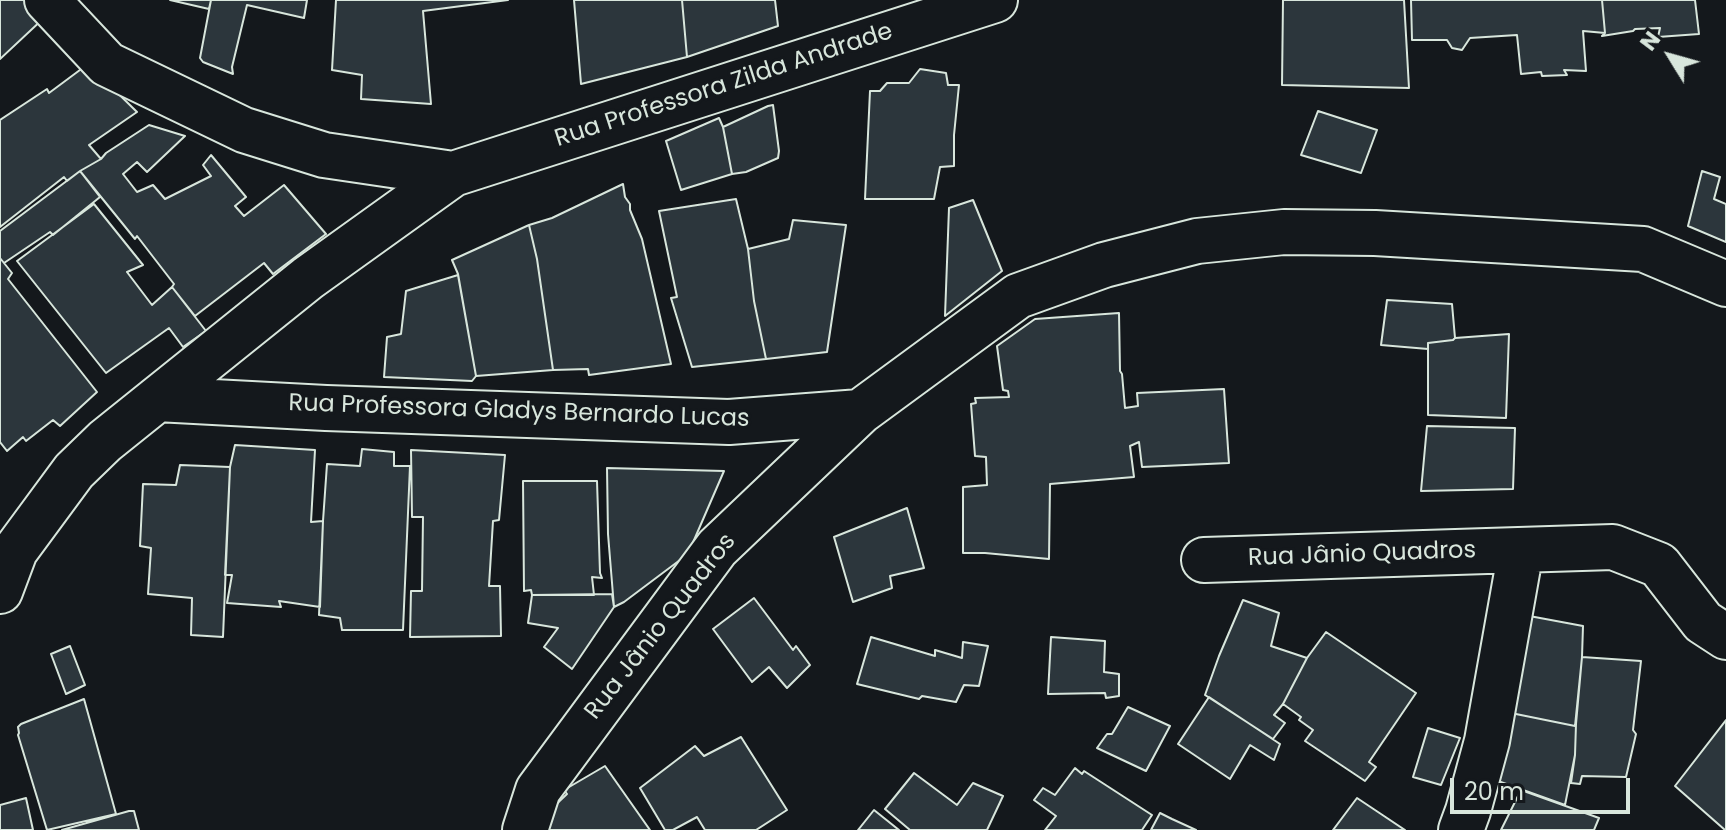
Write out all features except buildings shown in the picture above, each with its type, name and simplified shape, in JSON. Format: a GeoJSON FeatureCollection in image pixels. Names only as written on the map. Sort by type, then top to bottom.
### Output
{"type":"FeatureCollection","features":[{"type":"Feature","properties":{"kind":"street"},"geometry":{"type":"LineString","coordinates":[[47,0],[107,64],[244,130],[324,155],[453,174]]}},
{"type":"Feature","properties":{"kind":"street","name":"Rua Professora Zilda Andrade"},"geometry":{"type":"LineString","coordinates":[[453,174],[995,0]]}},
{"type":"Feature","properties":{"kind":"street"},"geometry":{"type":"LineString","coordinates":[[0,591],[7,551],[74,471],[105,441],[308,278],[453,174]]}},
{"type":"Feature","properties":{"kind":"street"},"geometry":{"type":"LineString","coordinates":[[860,412],[1018,296],[1104,265],[1197,241],[1284,232],[1375,233],[1643,249],[1726,284]]}},
{"type":"Feature","properties":{"kind":"street","name":"Rua Professora Gladys Bernardo Lucas"},"geometry":{"type":"LineString","coordinates":[[157,399],[729,422],[860,412]]}},
{"type":"Feature","properties":{"kind":"street","name":"Rua Jânio Quadros"},"geometry":{"type":"LineString","coordinates":[[525,830],[538,790],[717,548],[860,412]]}},
{"type":"Feature","properties":{"kind":"street","name":"Rua Jânio Quadros"},"geometry":{"type":"LineString","coordinates":[[1204,560],[1613,547],[1659,565],[1703,622],[1726,637]]}},
{"type":"Feature","properties":{"kind":"street"},"geometry":{"type":"LineString","coordinates":[[1461,830],[1487,741],[1521,550]]}}]}
